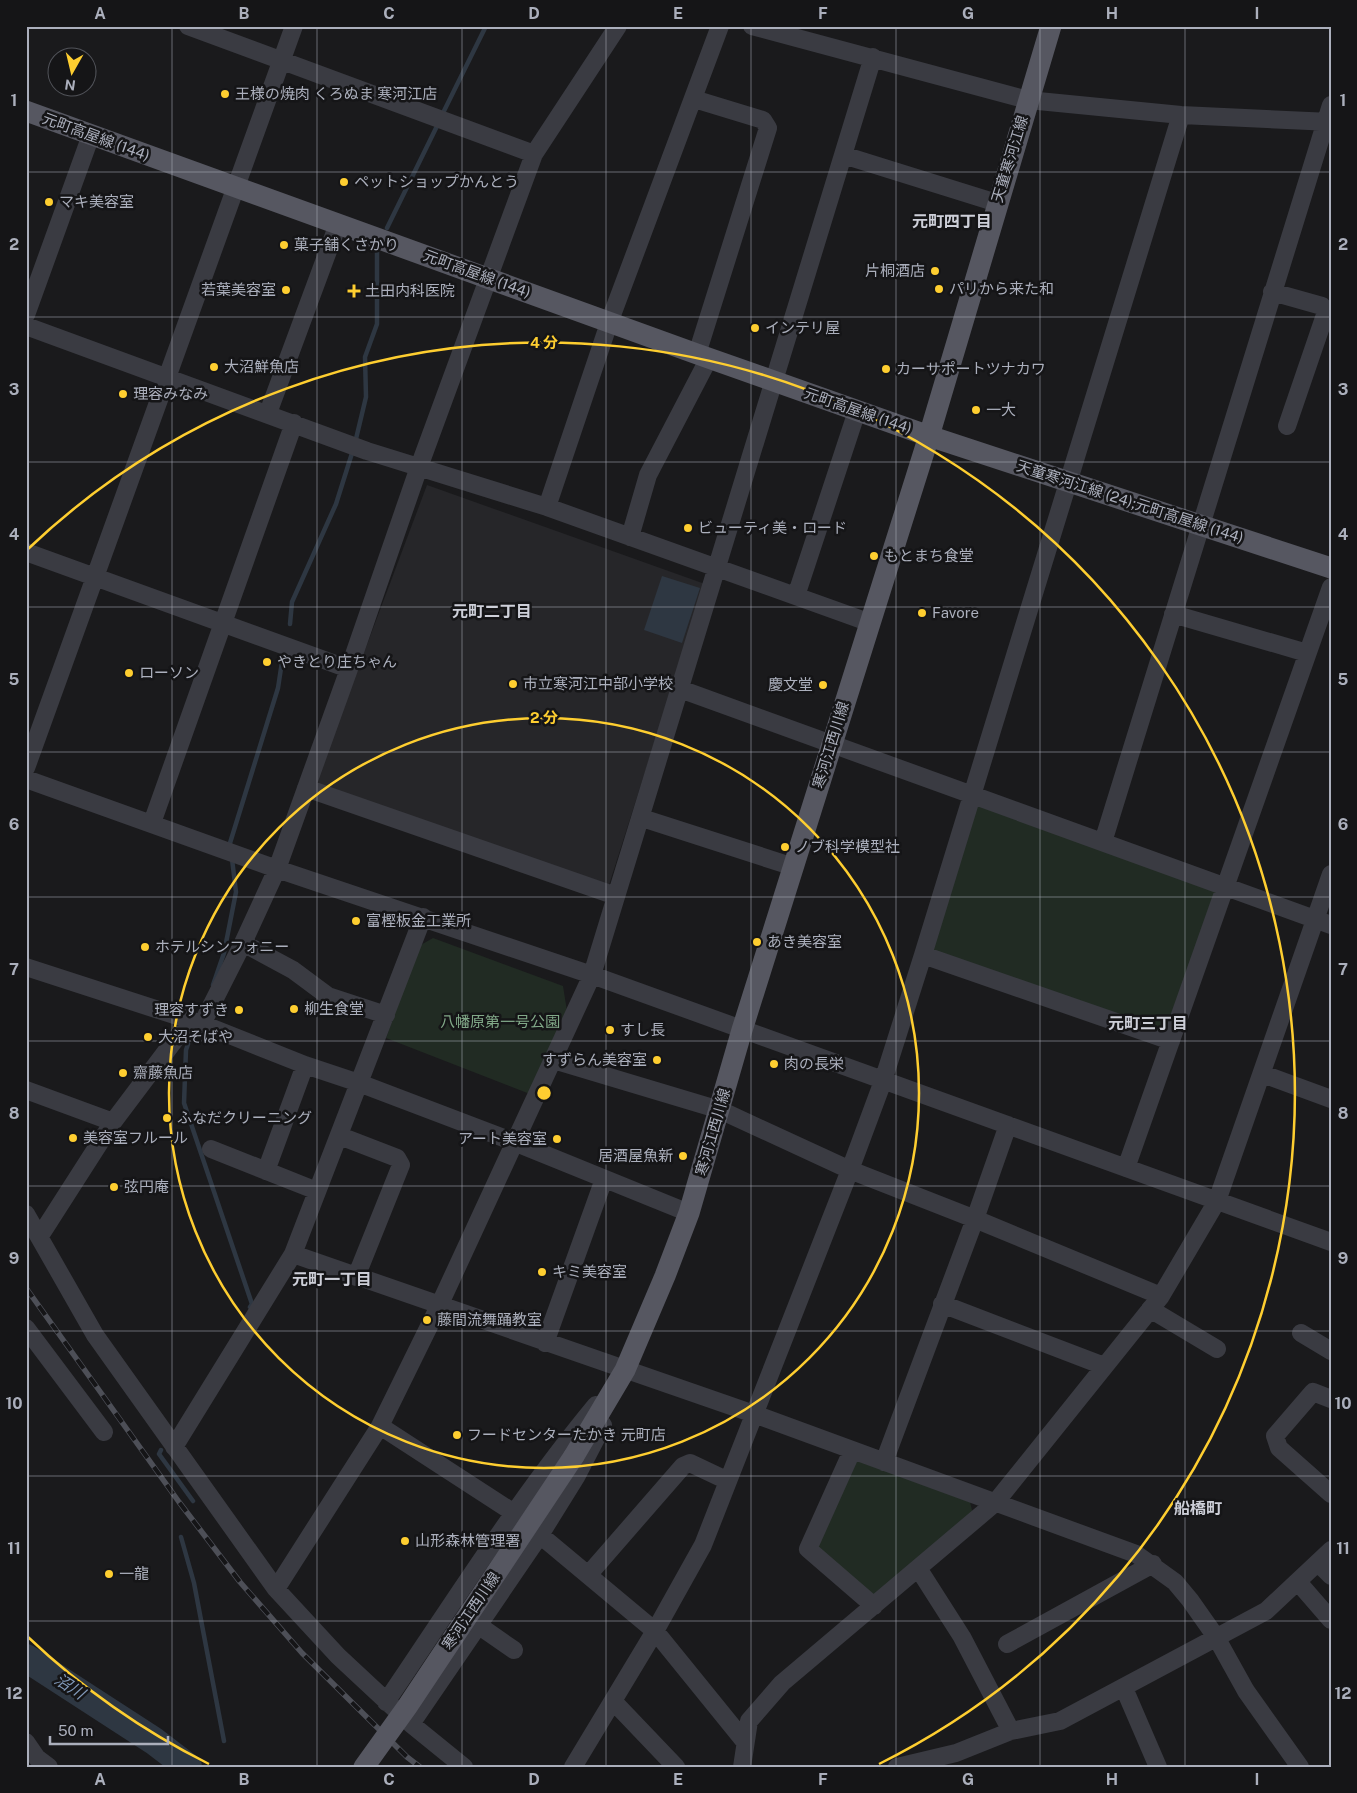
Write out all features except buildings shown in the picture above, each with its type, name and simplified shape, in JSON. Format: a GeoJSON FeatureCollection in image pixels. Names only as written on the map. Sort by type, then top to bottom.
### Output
{"type":"FeatureCollection","features":[{"type":"Feature","properties":{"kind":"main road","name":"天童寒河江線"},"geometry":{"type":"LineString","coordinates":[[929,436],[1051,26]]}},
{"type":"Feature","properties":{"kind":"main road","name":"元町高屋線 (144)"},"geometry":{"type":"LineString","coordinates":[[26,111],[610,323],[929,436]]}},
{"type":"Feature","properties":{"kind":"main road","name":"天童寒河江線 (24);元町高屋線 (144)"},"geometry":{"type":"LineString","coordinates":[[929,436],[1331,568]]}},
{"type":"Feature","properties":{"kind":"main road","name":"寒河江西川線"},"geometry":{"type":"LineString","coordinates":[[364,1767],[407,1707],[574,1456],[625,1370],[666,1276],[689,1213],[742,1030],[868,622],[929,436]]}},
{"type":"Feature","properties":{"kind":"street"},"geometry":{"type":"LineString","coordinates":[[188,26],[429,113],[534,154]]}},
{"type":"Feature","properties":{"kind":"street"},"geometry":{"type":"LineString","coordinates":[[26,768],[294,26]]}},
{"type":"Feature","properties":{"kind":"street"},"geometry":{"type":"LineString","coordinates":[[40,1236],[113,1122],[180,1033],[202,1024],[243,943],[277,869],[487,277],[534,154],[618,26]]}},
{"type":"Feature","properties":{"kind":"street"},"geometry":{"type":"LineString","coordinates":[[546,507],[610,323],[720,26]]}},
{"type":"Feature","properties":{"kind":"street"},"geometry":{"type":"LineString","coordinates":[[752,26],[1028,100],[1181,115],[1329,116],[1272,292],[1103,842]]}},
{"type":"Feature","properties":{"kind":"street"},"geometry":{"type":"LineString","coordinates":[[276,1589],[380,1426],[439,1306],[592,975],[642,818],[873,57]]}},
{"type":"Feature","properties":{"kind":"street"},"geometry":{"type":"LineString","coordinates":[[630,537],[648,475],[703,356],[768,128],[763,120],[694,99]]}},
{"type":"Feature","properties":{"kind":"street"},"geometry":{"type":"LineString","coordinates":[[573,1767],[655,1631],[703,1545],[883,1081],[1181,115]]}},
{"type":"Feature","properties":{"kind":"street"},"geometry":{"type":"LineString","coordinates":[[26,315],[91,135]]}},
{"type":"Feature","properties":{"kind":"street"},"geometry":{"type":"LineString","coordinates":[[843,155],[997,203]]}},
{"type":"Feature","properties":{"kind":"street"},"geometry":{"type":"LineString","coordinates":[[268,413],[338,224]]}},
{"type":"Feature","properties":{"kind":"street"},"geometry":{"type":"LineString","coordinates":[[1272,292],[1322,306],[1326,312],[1287,426]]}},
{"type":"Feature","properties":{"kind":"street"},"geometry":{"type":"LineString","coordinates":[[26,326],[268,413],[368,452],[546,507],[868,622]]}},
{"type":"Feature","properties":{"kind":"street"},"geometry":{"type":"LineString","coordinates":[[796,596],[857,411]]}},
{"type":"Feature","properties":{"kind":"street"},"geometry":{"type":"LineString","coordinates":[[152,823],[294,423]]}},
{"type":"Feature","properties":{"kind":"street"},"geometry":{"type":"LineString","coordinates":[[26,552],[222,622],[349,670]]}},
{"type":"Feature","properties":{"kind":"street"},"geometry":{"type":"LineString","coordinates":[[1126,1168],[1331,587]]}},
{"type":"Feature","properties":{"kind":"street"},"geometry":{"type":"LineString","coordinates":[[1173,614],[1307,653]]}},
{"type":"Feature","properties":{"kind":"street"},"geometry":{"type":"LineString","coordinates":[[680,690],[832,743],[1323,922]]}},
{"type":"Feature","properties":{"kind":"street"},"geometry":{"type":"LineString","coordinates":[[26,779],[277,869],[592,975],[1331,1242]]}},
{"type":"Feature","properties":{"kind":"street"},"geometry":{"type":"LineString","coordinates":[[306,788],[616,896]]}},
{"type":"Feature","properties":{"kind":"street"},"geometry":{"type":"LineString","coordinates":[[642,818],[794,866]]}},
{"type":"Feature","properties":{"kind":"street"},"geometry":{"type":"LineString","coordinates":[[742,1767],[749,1721],[782,1683],[995,1503],[1156,1303],[1217,1202],[1263,1074],[1323,922],[1331,874]]}},
{"type":"Feature","properties":{"kind":"street"},"geometry":{"type":"LineString","coordinates":[[174,1447],[293,1254],[423,917]]}},
{"type":"Feature","properties":{"kind":"street"},"geometry":{"type":"LineString","coordinates":[[243,943],[293,970],[328,996],[386,1014]]}},
{"type":"Feature","properties":{"kind":"street"},"geometry":{"type":"LineString","coordinates":[[923,954],[1171,1041]]}},
{"type":"Feature","properties":{"kind":"street"},"geometry":{"type":"LineString","coordinates":[[26,967],[202,1024],[305,1066],[359,1083],[514,1142],[689,1213]]}},
{"type":"Feature","properties":{"kind":"street"},"geometry":{"type":"LineString","coordinates":[[552,1060],[720,1110],[850,1170],[975,1219],[1156,1303],[1218,1349]]}},
{"type":"Feature","properties":{"kind":"street"},"geometry":{"type":"LineString","coordinates":[[266,1170],[305,1066]]}},
{"type":"Feature","properties":{"kind":"street"},"geometry":{"type":"LineString","coordinates":[[1263,1074],[1331,1099]]}},
{"type":"Feature","properties":{"kind":"street"},"geometry":{"type":"LineString","coordinates":[[26,1090],[113,1122]]}},
{"type":"Feature","properties":{"kind":"street"},"geometry":{"type":"LineString","coordinates":[[884,1462],[1008,1125]]}},
{"type":"Feature","properties":{"kind":"street"},"geometry":{"type":"LineString","coordinates":[[340,1136],[397,1158],[401,1165],[356,1277]]}},
{"type":"Feature","properties":{"kind":"street"},"geometry":{"type":"LineString","coordinates":[[211,1149],[317,1191]]}},
{"type":"Feature","properties":{"kind":"street"},"geometry":{"type":"LineString","coordinates":[[545,1343],[604,1179]]}},
{"type":"Feature","properties":{"kind":"street"},"geometry":{"type":"LineString","coordinates":[[26,1214],[95,1335],[276,1589],[338,1656],[386,1702],[464,1767]]}},
{"type":"Feature","properties":{"kind":"street"},"geometry":{"type":"LineString","coordinates":[[293,1254],[754,1414],[1136,1554],[1175,1582],[1216,1637],[1246,1691],[1300,1767]]}},
{"type":"Feature","properties":{"kind":"street"},"geometry":{"type":"LineString","coordinates":[[942,1304],[1104,1366]]}},
{"type":"Feature","properties":{"kind":"street"},"geometry":{"type":"LineString","coordinates":[[26,1328],[104,1432]]}},
{"type":"Feature","properties":{"kind":"street"},"geometry":{"type":"LineString","coordinates":[[1301,1333],[1331,1351]]}},
{"type":"Feature","properties":{"kind":"street"},"geometry":{"type":"LineString","coordinates":[[386,1702],[514,1513],[572,1434],[625,1370]]}},
{"type":"Feature","properties":{"kind":"street"},"geometry":{"type":"LineString","coordinates":[[411,1724],[540,1535],[576,1477],[600,1432],[625,1370]]}},
{"type":"Feature","properties":{"kind":"street"},"geometry":{"type":"LineString","coordinates":[[1331,1399],[1313,1392],[1275,1436],[1278,1448],[1331,1494]]}},
{"type":"Feature","properties":{"kind":"street"},"geometry":{"type":"LineString","coordinates":[[380,1426],[514,1513]]}},
{"type":"Feature","properties":{"kind":"street"},"geometry":{"type":"LineString","coordinates":[[852,1451],[808,1548],[874,1606]]}},
{"type":"Feature","properties":{"kind":"street"},"geometry":{"type":"LineString","coordinates":[[589,1574],[683,1466],[690,1463],[728,1481]]}},
{"type":"Feature","properties":{"kind":"street"},"geometry":{"type":"LineString","coordinates":[[540,1535],[655,1631],[745,1742]]}},
{"type":"Feature","properties":{"kind":"street"},"geometry":{"type":"LineString","coordinates":[[897,1767],[960,1760],[1011,1731],[1060,1721],[1266,1611],[1298,1582],[1325,1570],[1331,1550]]}},
{"type":"Feature","properties":{"kind":"street"},"geometry":{"type":"LineString","coordinates":[[1007,1644],[1152,1564]]}},
{"type":"Feature","properties":{"kind":"street"},"geometry":{"type":"LineString","coordinates":[[918,1568],[962,1637],[1011,1731]]}},
{"type":"Feature","properties":{"kind":"street"},"geometry":{"type":"LineString","coordinates":[[1298,1582],[1331,1620]]}},
{"type":"Feature","properties":{"kind":"street"},"geometry":{"type":"LineString","coordinates":[[478,1624],[514,1650]]}},
{"type":"Feature","properties":{"kind":"street"},"geometry":{"type":"LineString","coordinates":[[1124,1688],[1158,1767]]}},
{"type":"Feature","properties":{"kind":"street"},"geometry":{"type":"LineString","coordinates":[[613,1700],[676,1767]]}},
{"type":"Feature","properties":{"kind":"street"},"geometry":{"type":"LineString","coordinates":[[26,1742],[37,1758],[49,1767]]}},
{"type":"Feature","properties":{"kind":"shaded area","name":"市立寒河江中部小学校"},"geometry":{"type":"Polygon","coordinates":[[[427,485],[705,584],[608,888],[315,783],[427,485]]]}},
{"type":"Feature","properties":{"kind":"green space"},"geometry":{"type":"Polygon","coordinates":[[[972,794],[1226,886],[1171,1041],[923,955],[972,794]]]}},
{"type":"Feature","properties":{"kind":"green space","name":"八幡原第一号公園"},"geometry":{"type":"Polygon","coordinates":[[[433,938],[563,986],[567,1011],[530,1094],[386,1038],[419,946],[433,938]]]}},
{"type":"Feature","properties":{"kind":"green space"},"geometry":{"type":"Polygon","coordinates":[[[853,1459],[970,1502],[973,1514],[874,1599],[814,1547],[853,1459]]]}},
{"type":"Feature","properties":{"kind":"water"},"geometry":{"type":"Polygon","coordinates":[[[662,576],[700,588],[682,643],[644,630],[662,576]]]}},
{"type":"Feature","properties":{"kind":"waterway"},"geometry":{"type":"LineString","coordinates":[[441,117],[486,26]]}},
{"type":"Feature","properties":{"kind":"waterway"},"geometry":{"type":"LineString","coordinates":[[387,228],[438,124]]}},
{"type":"Feature","properties":{"kind":"waterway"},"geometry":{"type":"LineString","coordinates":[[355,443],[366,397],[365,357],[377,324],[377,252]]}},
{"type":"Feature","properties":{"kind":"waterway"},"geometry":{"type":"LineString","coordinates":[[290,624],[292,602],[336,504],[353,450]]}},
{"type":"Feature","properties":{"kind":"waterway"},"geometry":{"type":"LineString","coordinates":[[231,848],[230,843],[278,688],[283,655]]}},
{"type":"Feature","properties":{"kind":"waterway"},"geometry":{"type":"LineString","coordinates":[[213,985],[224,953],[236,892],[232,859]]}},
{"type":"Feature","properties":{"kind":"waterway"},"geometry":{"type":"LineString","coordinates":[[188,1044],[186,1050],[184,1103],[252,1304],[250,1307]]}},
{"type":"Feature","properties":{"kind":"waterway"},"geometry":{"type":"LineString","coordinates":[[161,1450],[159,1454],[193,1501]]}},
{"type":"Feature","properties":{"kind":"waterway"},"geometry":{"type":"LineString","coordinates":[[181,1537],[194,1583],[224,1741]]}},
{"type":"Feature","properties":{"kind":"waterway","name":"沼川"},"geometry":{"type":"LineString","coordinates":[[26,1658],[154,1741],[188,1767]]}},
{"type":"Feature","properties":{"kind":"railway"},"geometry":{"type":"LineString","coordinates":[[26,1288],[179,1502],[240,1582],[302,1653],[407,1757],[420,1767]]}},
{"type":"Feature","properties":{"kind":"place","name":"王様の焼肉 くろぬま 寒河江店"},"geometry":{"type":"Point","coordinates":[225,94]}},
{"type":"Feature","properties":{"kind":"place","name":"ペットショップかんとう"},"geometry":{"type":"Point","coordinates":[344,182]}},
{"type":"Feature","properties":{"kind":"place","name":"マキ美容室"},"geometry":{"type":"Point","coordinates":[49,202]}},
{"type":"Feature","properties":{"kind":"place","name":"菓子舗くさかり"},"geometry":{"type":"Point","coordinates":[284,245]}},
{"type":"Feature","properties":{"kind":"place","name":"片桐酒店"},"geometry":{"type":"Point","coordinates":[935,271]}},
{"type":"Feature","properties":{"kind":"place","name":"パリから来た和"},"geometry":{"type":"Point","coordinates":[939,289]}},
{"type":"Feature","properties":{"kind":"place","name":"若葉美容室"},"geometry":{"type":"Point","coordinates":[286,290]}},
{"type":"Feature","properties":{"kind":"place","name":"土田内科医院"},"geometry":{"type":"Point","coordinates":[354,291]}},
{"type":"Feature","properties":{"kind":"place","name":"インテリ屋"},"geometry":{"type":"Point","coordinates":[755,328]}},
{"type":"Feature","properties":{"kind":"place","name":"大沼鮮魚店"},"geometry":{"type":"Point","coordinates":[214,367]}},
{"type":"Feature","properties":{"kind":"place","name":"カーサポートツナカワ"},"geometry":{"type":"Point","coordinates":[886,369]}},
{"type":"Feature","properties":{"kind":"place","name":"理容みなみ"},"geometry":{"type":"Point","coordinates":[123,394]}},
{"type":"Feature","properties":{"kind":"place","name":"一大"},"geometry":{"type":"Point","coordinates":[976,410]}},
{"type":"Feature","properties":{"kind":"place","name":"ビューティ美・ロード"},"geometry":{"type":"Point","coordinates":[688,528]}},
{"type":"Feature","properties":{"kind":"place","name":"もとまち食堂"},"geometry":{"type":"Point","coordinates":[874,556]}},
{"type":"Feature","properties":{"kind":"place","name":"Favore"},"geometry":{"type":"Point","coordinates":[922,613]}},
{"type":"Feature","properties":{"kind":"place","name":"やきとり庄ちゃん"},"geometry":{"type":"Point","coordinates":[267,662]}},
{"type":"Feature","properties":{"kind":"place","name":"ローソン"},"geometry":{"type":"Point","coordinates":[129,673]}},
{"type":"Feature","properties":{"kind":"place","name":"市立寒河江中部小学校"},"geometry":{"type":"Point","coordinates":[513,684]}},
{"type":"Feature","properties":{"kind":"place","name":"慶文堂"},"geometry":{"type":"Point","coordinates":[823,685]}},
{"type":"Feature","properties":{"kind":"place","name":"ノブ科学模型社"},"geometry":{"type":"Point","coordinates":[785,847]}},
{"type":"Feature","properties":{"kind":"place","name":"富樫板金工業所"},"geometry":{"type":"Point","coordinates":[356,921]}},
{"type":"Feature","properties":{"kind":"place","name":"あき美容室"},"geometry":{"type":"Point","coordinates":[757,942]}},
{"type":"Feature","properties":{"kind":"place","name":"ホテルシンフォニー"},"geometry":{"type":"Point","coordinates":[145,947]}},
{"type":"Feature","properties":{"kind":"place","name":"柳生食堂"},"geometry":{"type":"Point","coordinates":[294,1009]}},
{"type":"Feature","properties":{"kind":"place","name":"理容すずき"},"geometry":{"type":"Point","coordinates":[239,1010]}},
{"type":"Feature","properties":{"kind":"place","name":"すし長"},"geometry":{"type":"Point","coordinates":[610,1030]}},
{"type":"Feature","properties":{"kind":"place","name":"大沼そばや"},"geometry":{"type":"Point","coordinates":[148,1037]}},
{"type":"Feature","properties":{"kind":"place","name":"すずらん美容室"},"geometry":{"type":"Point","coordinates":[657,1060]}},
{"type":"Feature","properties":{"kind":"place","name":"肉の長栄"},"geometry":{"type":"Point","coordinates":[774,1064]}},
{"type":"Feature","properties":{"kind":"place","name":"齋藤魚店"},"geometry":{"type":"Point","coordinates":[123,1073]}},
{"type":"Feature","properties":{"kind":"place","name":"ふなだクリーニング"},"geometry":{"type":"Point","coordinates":[167,1118]}},
{"type":"Feature","properties":{"kind":"place","name":"美容室フルール"},"geometry":{"type":"Point","coordinates":[73,1138]}},
{"type":"Feature","properties":{"kind":"place","name":"アート美容室"},"geometry":{"type":"Point","coordinates":[557,1139]}},
{"type":"Feature","properties":{"kind":"place","name":"居酒屋魚新"},"geometry":{"type":"Point","coordinates":[683,1156]}},
{"type":"Feature","properties":{"kind":"place","name":"弦円庵"},"geometry":{"type":"Point","coordinates":[114,1187]}},
{"type":"Feature","properties":{"kind":"place","name":"キミ美容室"},"geometry":{"type":"Point","coordinates":[542,1272]}},
{"type":"Feature","properties":{"kind":"place","name":"藤間流舞踊教室"},"geometry":{"type":"Point","coordinates":[427,1320]}},
{"type":"Feature","properties":{"kind":"place","name":"フードセンターたかき 元町店"},"geometry":{"type":"Point","coordinates":[457,1435]}},
{"type":"Feature","properties":{"kind":"place","name":"山形森林管理署"},"geometry":{"type":"Point","coordinates":[405,1541]}},
{"type":"Feature","properties":{"kind":"place","name":"一龍"},"geometry":{"type":"Point","coordinates":[109,1574]}},
{"type":"Feature","properties":{"kind":"district","name":"元町四丁目"},"geometry":{"type":"Point","coordinates":[952,221]}},
{"type":"Feature","properties":{"kind":"district","name":"元町二丁目"},"geometry":{"type":"Point","coordinates":[492,611]}},
{"type":"Feature","properties":{"kind":"district","name":"元町三丁目"},"geometry":{"type":"Point","coordinates":[1148,1023]}},
{"type":"Feature","properties":{"kind":"district","name":"元町一丁目"},"geometry":{"type":"Point","coordinates":[332,1279]}},
{"type":"Feature","properties":{"kind":"district","name":"船橋町"},"geometry":{"type":"Point","coordinates":[1198,1508]}}]}
